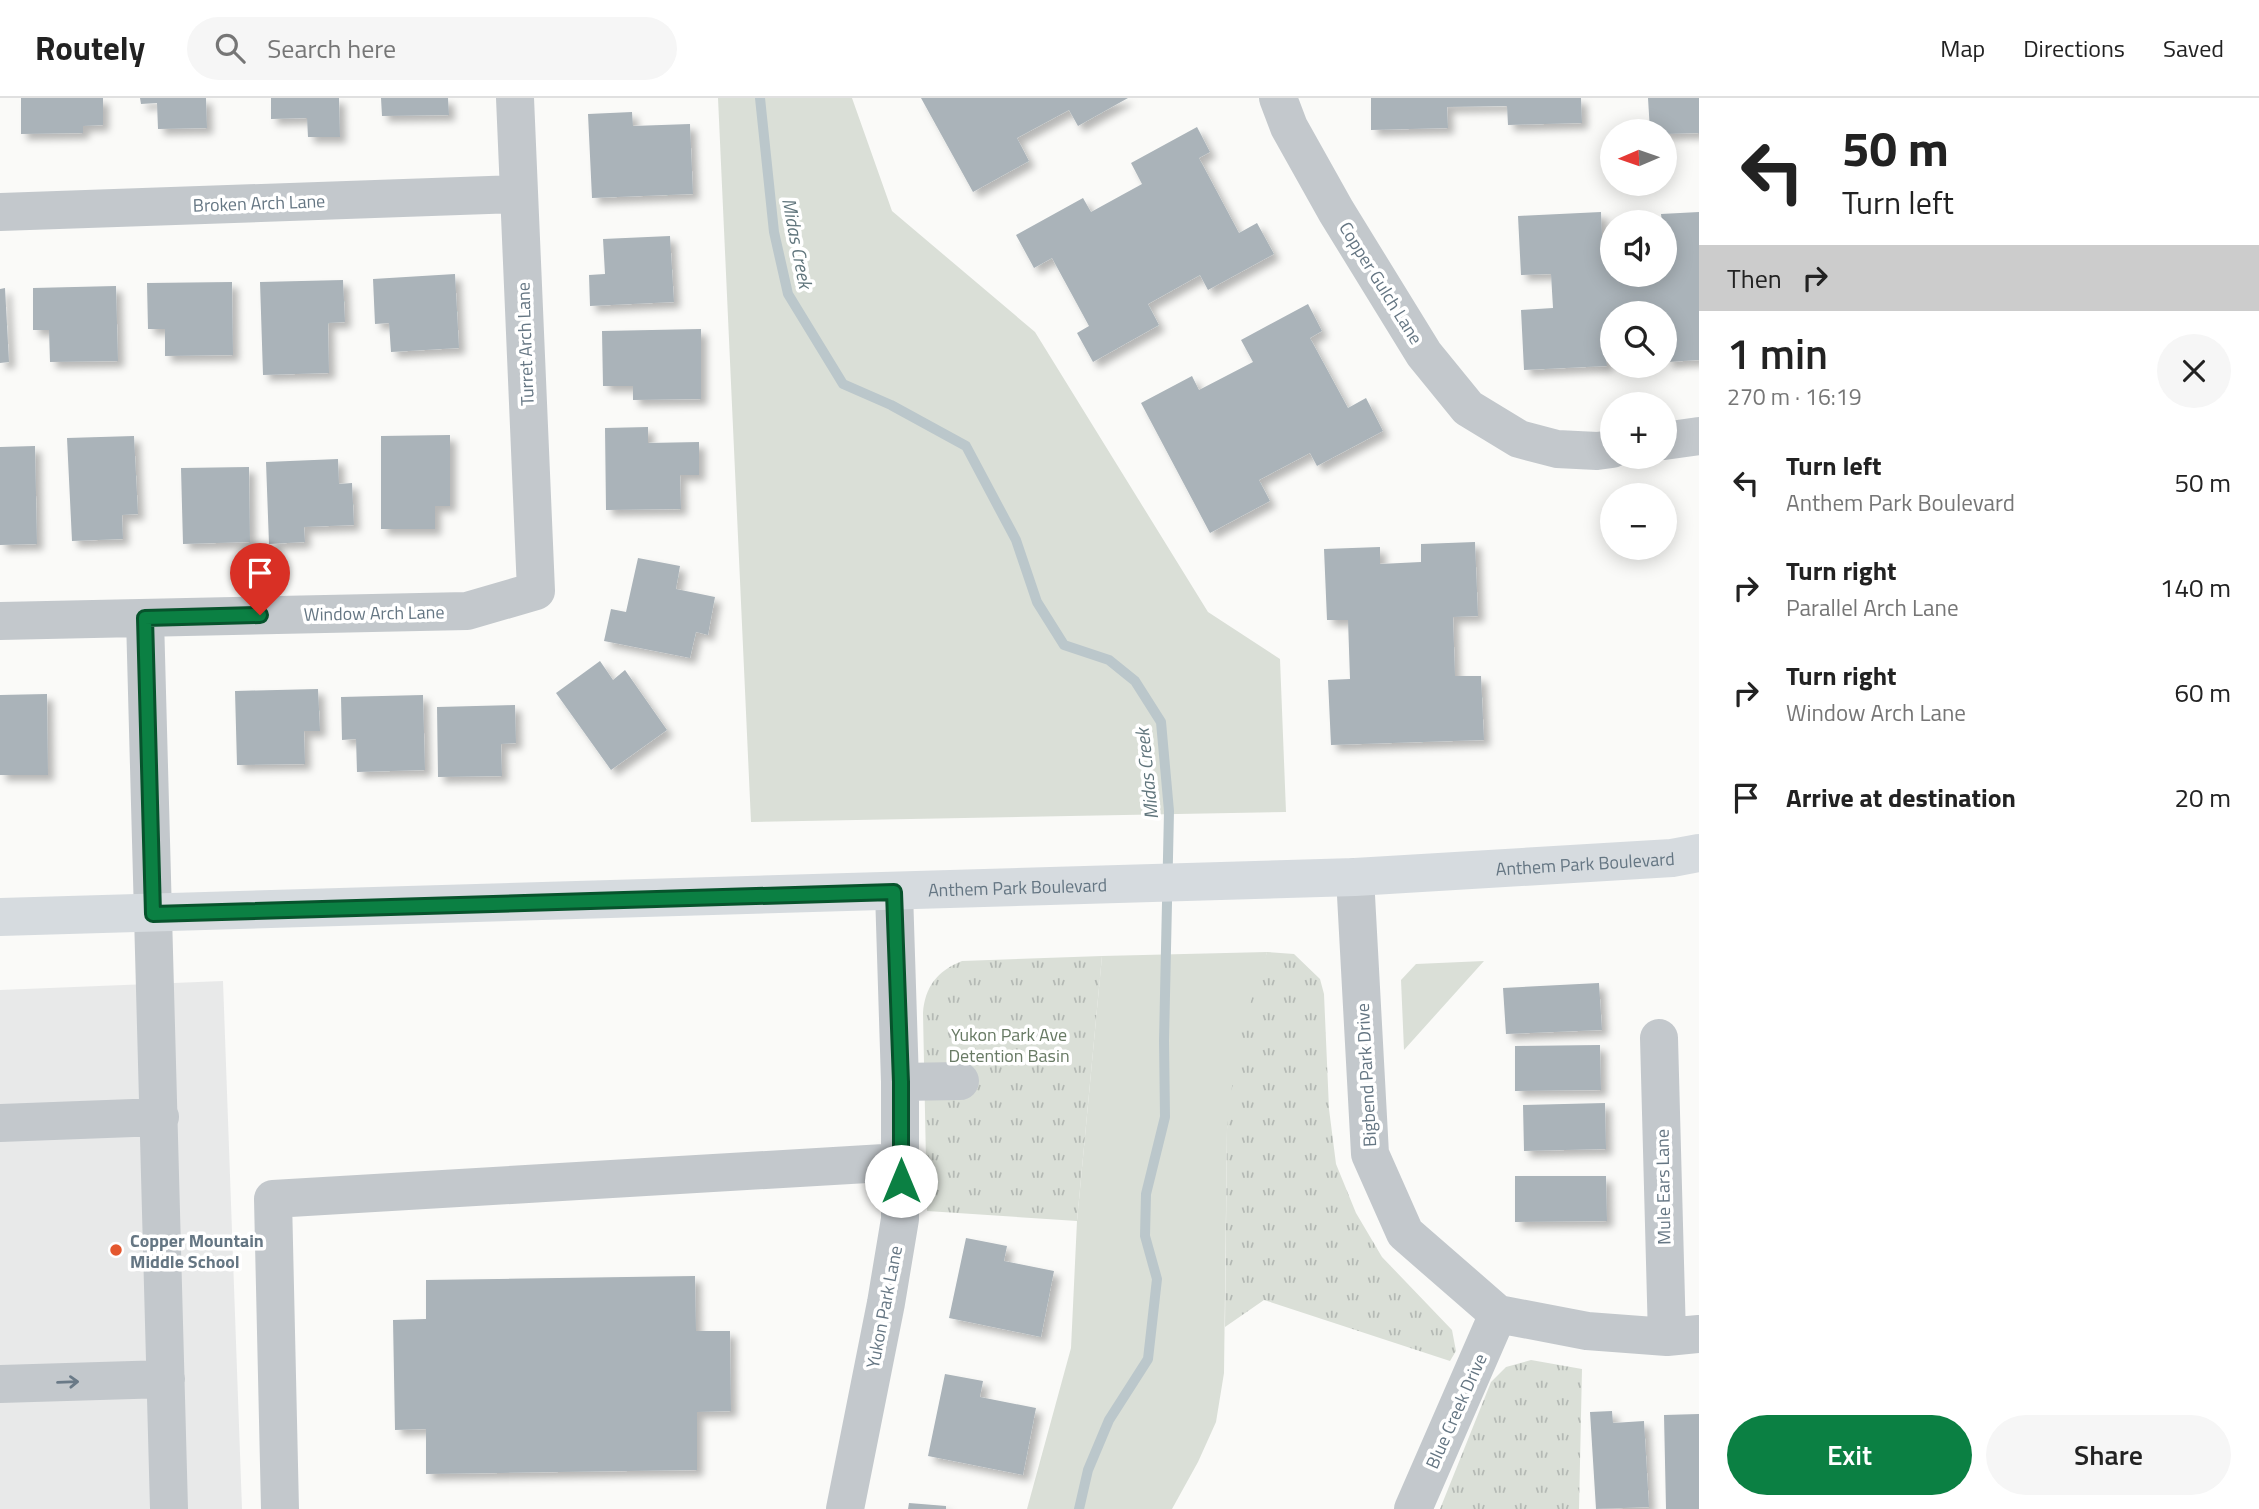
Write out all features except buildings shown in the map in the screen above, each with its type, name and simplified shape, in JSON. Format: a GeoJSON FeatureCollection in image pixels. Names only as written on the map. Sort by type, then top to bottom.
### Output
{"type":"FeatureCollection","features":[{"type":"Feature","properties":{"kind":"main road","name":"Anthem Park Boulevard"},"geometry":{"type":"LineString","coordinates":[[0,917],[1261,881],[1672,858],[1699,853]]}},
{"type":"Feature","properties":{"kind":"street","name":"Turret Arch Lane"},"geometry":{"type":"LineString","coordinates":[[515,98],[536,590]]}},
{"type":"Feature","properties":{"kind":"street","name":"Copper Gulch Lane"},"geometry":{"type":"LineString","coordinates":[[1278,98],[1289,127],[1336,211],[1424,354],[1468,408],[1519,439],[1558,449],[1600,451]]}},
{"type":"Feature","properties":{"kind":"street","name":"Broken Arch Lane"},"geometry":{"type":"LineString","coordinates":[[0,212],[519,194]]}},
{"type":"Feature","properties":{"kind":"street"},"geometry":{"type":"LineString","coordinates":[[1677,439],[1699,436]]}},
{"type":"Feature","properties":{"kind":"street","name":"Window Arch Lane"},"geometry":{"type":"LineString","coordinates":[[0,621],[467,611],[536,590]]}},
{"type":"Feature","properties":{"kind":"street"},"geometry":{"type":"LineString","coordinates":[[145,618],[169,1509]]}},
{"type":"Feature","properties":{"kind":"street","name":"Bigbend Park Drive"},"geometry":{"type":"LineString","coordinates":[[1355,877],[1370,1154],[1405,1233],[1498,1314]]}},
{"type":"Feature","properties":{"kind":"street","name":"Yukon Park Lane"},"geometry":{"type":"LineString","coordinates":[[845,1509],[898,1231],[901,1082],[894,892]]}},
{"type":"Feature","properties":{"kind":"street","name":"Mule Ears Lane"},"geometry":{"type":"LineString","coordinates":[[1659,1038],[1683,1335]]}},
{"type":"Feature","properties":{"kind":"street"},"geometry":{"type":"LineString","coordinates":[[901,1082],[960,1081]]}},
{"type":"Feature","properties":{"kind":"street"},"geometry":{"type":"LineString","coordinates":[[0,1123],[160,1117]]}},
{"type":"Feature","properties":{"kind":"street"},"geometry":{"type":"LineString","coordinates":[[280,1509],[273,1199],[901,1162]]}},
{"type":"Feature","properties":{"kind":"street"},"geometry":{"type":"LineString","coordinates":[[1498,1314],[1587,1331],[1683,1335]]}},
{"type":"Feature","properties":{"kind":"street","name":"Blue Creek Drive"},"geometry":{"type":"LineString","coordinates":[[1413,1509],[1498,1314]]}},
{"type":"Feature","properties":{"kind":"street"},"geometry":{"type":"LineString","coordinates":[[0,1384],[166,1379]]}},
{"type":"Feature","properties":{"kind":"shaded area","name":"Copper Mountain Middle School"},"geometry":{"type":"Polygon","coordinates":[[[223,981],[242,1509],[0,1509],[0,990],[223,981]]]}},
{"type":"Feature","properties":{"kind":"green space"},"geometry":{"type":"Polygon","coordinates":[[[718,98],[852,98],[892,211],[1035,332],[1208,612],[1280,659],[1286,812],[751,822],[718,98]]]}},
{"type":"Feature","properties":{"kind":"green space"},"geometry":{"type":"Polygon","coordinates":[[[1267,952],[1227,1129],[1224,1373],[1216,1422],[1172,1509],[1027,1509],[1071,1348],[1077,1221],[1102,956],[1267,952]]]}},
{"type":"Feature","properties":{"kind":"green space"},"geometry":{"type":"Polygon","coordinates":[[[1267,952],[1294,954],[1320,979],[1324,994],[1329,1109],[1336,1164],[1356,1213],[1382,1257],[1452,1330],[1456,1351],[1450,1361],[1264,1300],[1225,1327],[1227,1129],[1237,1044],[1267,952]]]}},
{"type":"Feature","properties":{"kind":"green space","name":"Yukon Park Ave Detention Basin"},"geometry":{"type":"Polygon","coordinates":[[[1102,956],[1077,1221],[927,1211],[923,1013],[926,995],[934,981],[962,961],[1102,956]]]}},
{"type":"Feature","properties":{"kind":"green space"},"geometry":{"type":"Polygon","coordinates":[[[1484,961],[1404,1050],[1401,980],[1416,964],[1484,961]]]}},
{"type":"Feature","properties":{"kind":"green space"},"geometry":{"type":"Polygon","coordinates":[[[1531,1360],[1582,1369],[1579,1509],[1440,1509],[1491,1382],[1506,1367],[1531,1360]]]}},
{"type":"Feature","properties":{"kind":"waterway","name":"Midas Creek"},"geometry":{"type":"LineString","coordinates":[[760,98],[774,232],[788,294],[843,384],[891,405],[966,446],[1016,540],[1037,602],[1064,645],[1109,660],[1135,681],[1161,722],[1169,811],[1165,1117],[1146,1194],[1145,1236],[1157,1279],[1148,1359],[1109,1420],[1088,1470],[1079,1509]]}},
{"type":"Feature","properties":{"kind":"place","name":"Copper Mountain Middle School"},"geometry":{"type":"Point","coordinates":[116,1250]}},
{"type":"Feature","properties":{"kind":"route"},"geometry":{"type":"LineString","coordinates":[[260,615],[145,618],[153,914],[894,892],[901,1082],[901,1181]]}}]}
